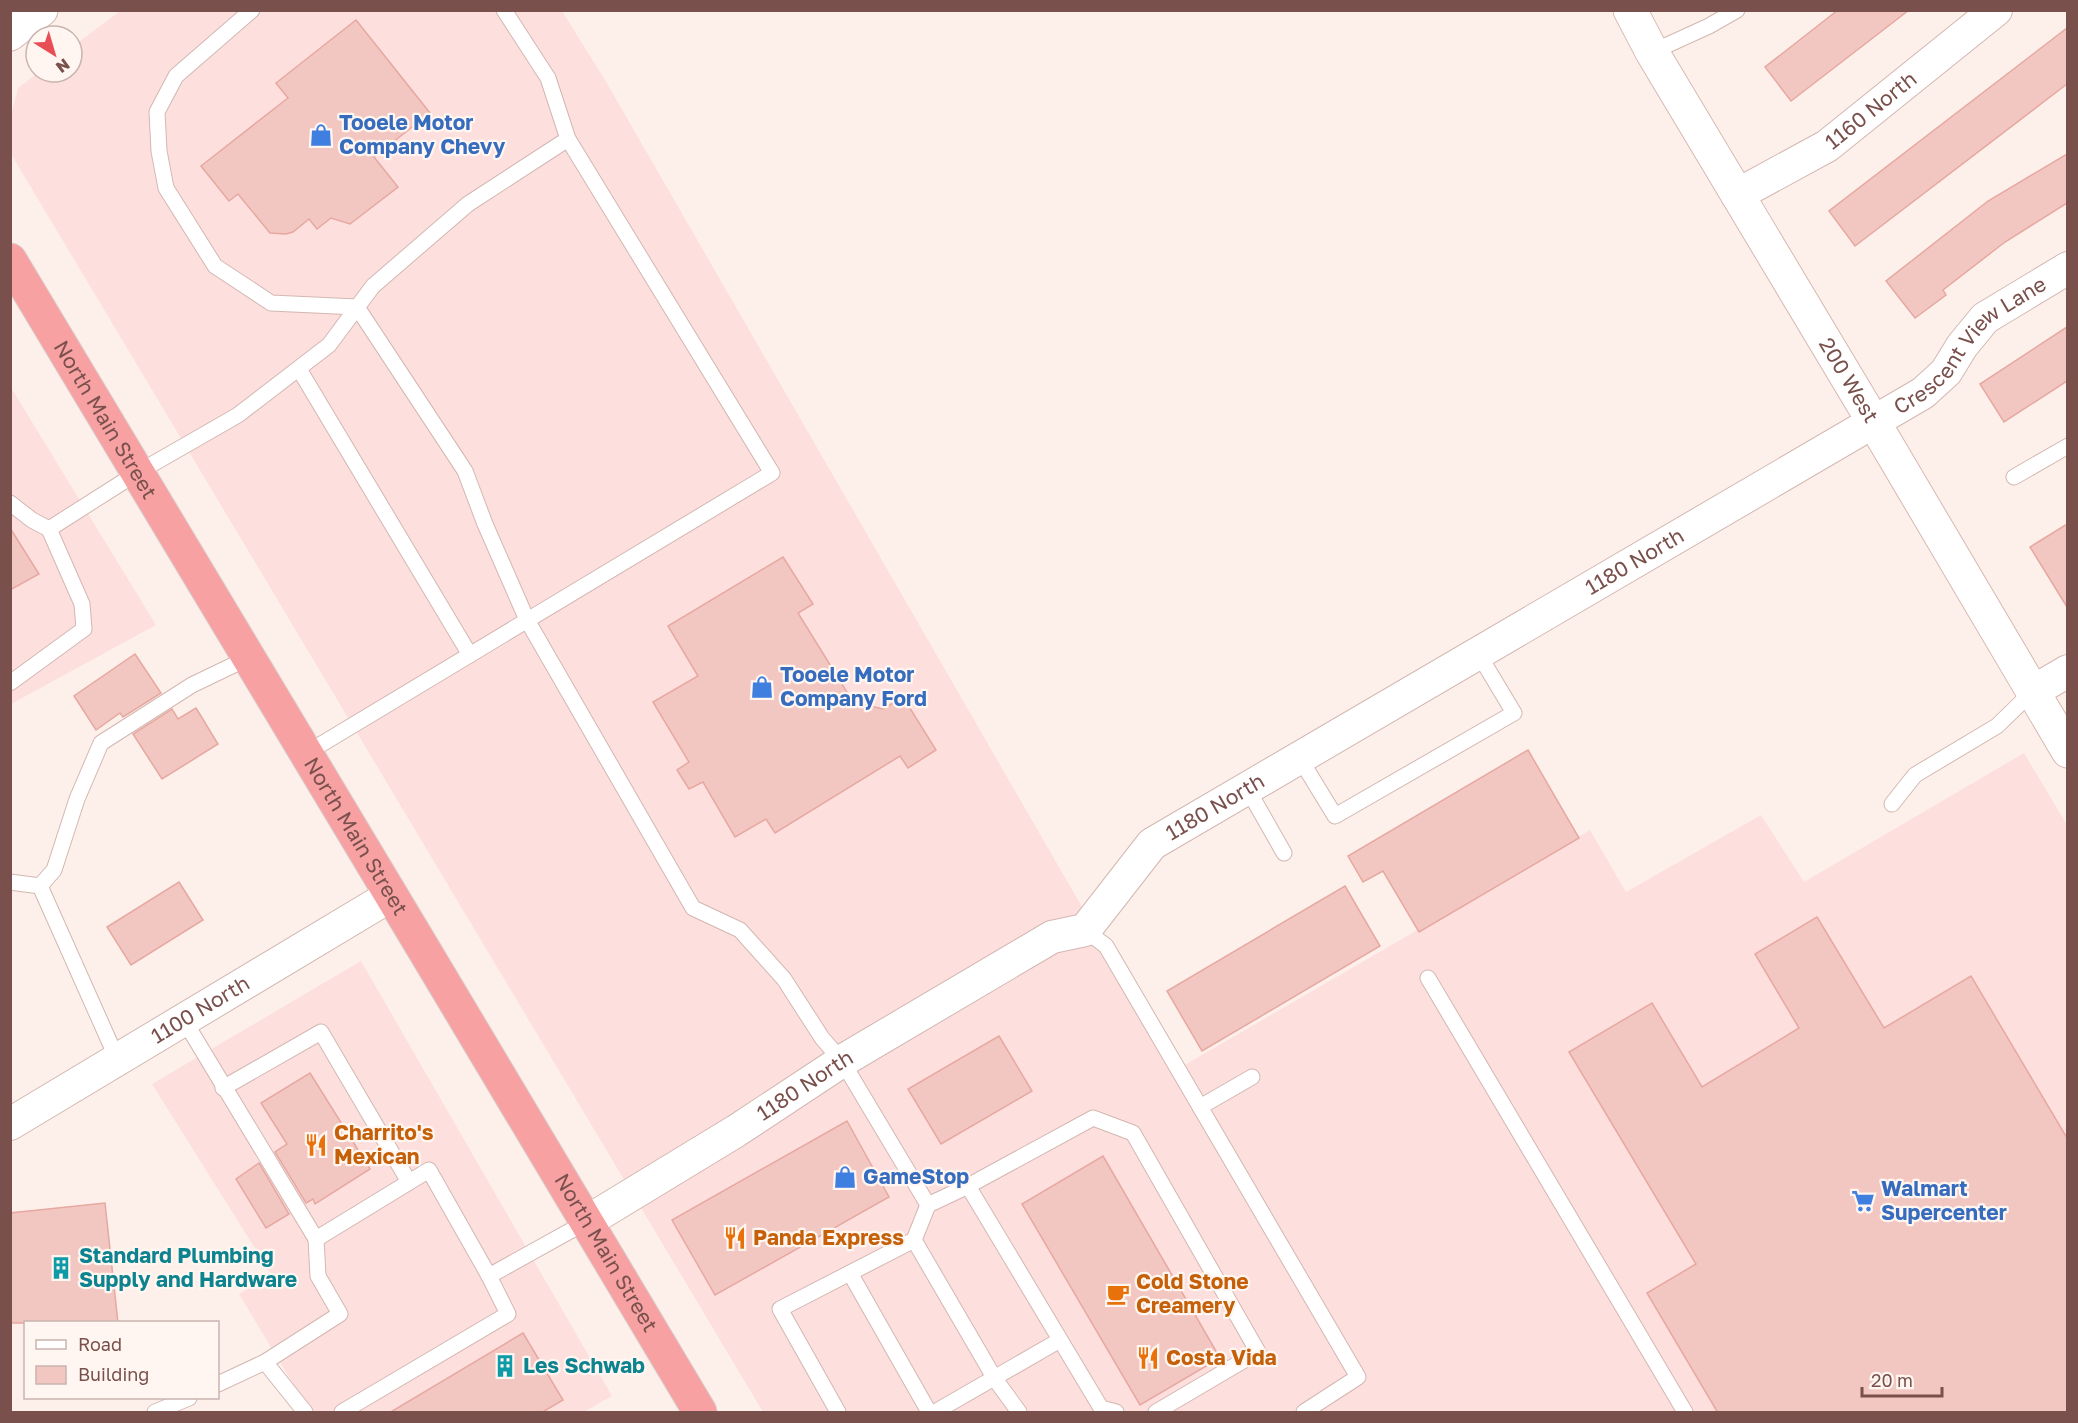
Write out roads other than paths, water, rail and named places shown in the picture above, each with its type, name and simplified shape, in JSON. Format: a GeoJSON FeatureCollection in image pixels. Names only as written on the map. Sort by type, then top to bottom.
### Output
{"type":"FeatureCollection","features":[{"type":"Feature","properties":{"kind":"highway","name":"North Main Street"},"geometry":{"type":"LineString","coordinates":[[10,260],[390,896],[588,1221],[700,1413]]}},
{"type":"Feature","properties":{"kind":"street"},"geometry":{"type":"LineString","coordinates":[[10,34],[41,10]]}},
{"type":"Feature","properties":{"kind":"street","name":"200 West"},"geometry":{"type":"LineString","coordinates":[[1630,10],[1652,52],[2067,751]]}},
{"type":"Feature","properties":{"kind":"street","name":"1160 North"},"geometry":{"type":"LineString","coordinates":[[1737,195],[1827,146],[1996,10]]}},
{"type":"Feature","properties":{"kind":"street","name":"Crescent View Lane"},"geometry":{"type":"LineString","coordinates":[[1873,421],[1923,393],[1939,379],[1985,318],[2067,268]]}},
{"type":"Feature","properties":{"kind":"street","name":"1180 North"},"geometry":{"type":"LineString","coordinates":[[588,1221],[736,1131],[842,1061],[1052,937],[1085,930],[1152,844],[1873,421]]}},
{"type":"Feature","properties":{"kind":"street"},"geometry":{"type":"LineString","coordinates":[[2032,692],[2067,671]]}},
{"type":"Feature","properties":{"kind":"street","name":"1100 North"},"geometry":{"type":"LineString","coordinates":[[10,1124],[390,896]]}},
{"type":"Feature","properties":{"kind":"lane"},"geometry":{"type":"LineString","coordinates":[[252,10],[176,76],[157,112],[159,151],[166,188],[215,266],[271,303],[357,307]]}},
{"type":"Feature","properties":{"kind":"lane"},"geometry":{"type":"LineString","coordinates":[[305,754],[772,473],[568,139],[548,78],[504,10]]}},
{"type":"Feature","properties":{"kind":"lane"},"geometry":{"type":"LineString","coordinates":[[1652,52],[1709,26],[1737,10]]}},
{"type":"Feature","properties":{"kind":"lane"},"geometry":{"type":"LineString","coordinates":[[49,529],[137,473],[238,415],[329,345],[373,286],[468,204],[568,139]]}},
{"type":"Feature","properties":{"kind":"lane"},"geometry":{"type":"LineString","coordinates":[[357,307],[465,471],[485,524],[527,620],[693,908],[740,930],[784,979],[822,1038],[842,1061],[928,1205]]}},
{"type":"Feature","properties":{"kind":"lane"},"geometry":{"type":"LineString","coordinates":[[299,369],[470,655]]}},
{"type":"Feature","properties":{"kind":"lane"},"geometry":{"type":"LineString","coordinates":[[2014,477],[2067,446]]}},
{"type":"Feature","properties":{"kind":"lane"},"geometry":{"type":"LineString","coordinates":[[10,503],[32,520],[49,529],[82,604],[84,629],[44,660],[10,682]]}},
{"type":"Feature","properties":{"kind":"lane"},"geometry":{"type":"LineString","coordinates":[[1299,758],[1335,816],[1514,713],[1478,653]]}},
{"type":"Feature","properties":{"kind":"lane"},"geometry":{"type":"LineString","coordinates":[[40,886],[54,870],[77,799],[101,743],[192,685],[248,658]]}},
{"type":"Feature","properties":{"kind":"lane"},"geometry":{"type":"LineString","coordinates":[[1892,804],[1915,775],[1997,726],[2032,692]]}},
{"type":"Feature","properties":{"kind":"lane"},"geometry":{"type":"LineString","coordinates":[[1247,788],[1284,853]]}},
{"type":"Feature","properties":{"kind":"lane"},"geometry":{"type":"LineString","coordinates":[[10,882],[40,886]]}},
{"type":"Feature","properties":{"kind":"lane"},"geometry":{"type":"LineString","coordinates":[[40,886],[118,1060]]}},
{"type":"Feature","properties":{"kind":"lane"},"geometry":{"type":"LineString","coordinates":[[1085,930],[1106,946],[1358,1377],[1304,1413]]}},
{"type":"Feature","properties":{"kind":"lane"},"geometry":{"type":"LineString","coordinates":[[1428,978],[1685,1413]]}},
{"type":"Feature","properties":{"kind":"lane"},"geometry":{"type":"LineString","coordinates":[[183,1020],[316,1239],[318,1276],[340,1314],[265,1362],[219,1384]]}},
{"type":"Feature","properties":{"kind":"lane"},"geometry":{"type":"LineString","coordinates":[[223,1088],[321,1032],[409,1182]]}},
{"type":"Feature","properties":{"kind":"lane"},"geometry":{"type":"LineString","coordinates":[[1200,1107],[1252,1077]]}},
{"type":"Feature","properties":{"kind":"lane"},"geometry":{"type":"LineString","coordinates":[[838,1413],[780,1309],[914,1240],[928,1205],[968,1186],[1093,1118],[1133,1133],[1258,1352],[1156,1413]]}},
{"type":"Feature","properties":{"kind":"lane"},"geometry":{"type":"LineString","coordinates":[[316,1239],[429,1170],[508,1314],[342,1413]]}},
{"type":"Feature","properties":{"kind":"lane"},"geometry":{"type":"LineString","coordinates":[[968,1186],[1101,1408],[1116,1413]]}},
{"type":"Feature","properties":{"kind":"lane"},"geometry":{"type":"LineString","coordinates":[[489,1276],[588,1221]]}},
{"type":"Feature","properties":{"kind":"lane"},"geometry":{"type":"LineString","coordinates":[[914,1240],[995,1380],[1019,1413]]}},
{"type":"Feature","properties":{"kind":"lane"},"geometry":{"type":"LineString","coordinates":[[850,1273],[929,1413]]}},
{"type":"Feature","properties":{"kind":"lane"},"geometry":{"type":"LineString","coordinates":[[935,1413],[1060,1340]]}},
{"type":"Feature","properties":{"kind":"lane"},"geometry":{"type":"LineString","coordinates":[[265,1362],[305,1413]]}},
{"type":"Feature","properties":{"kind":"lane"},"geometry":{"type":"LineString","coordinates":[[155,1413],[187,1399]]}},
{"type":"Feature","properties":{"kind":"place","name":"Tooele Motor Company Chevy"},"geometry":{"type":"Point","coordinates":[321,135]}},
{"type":"Feature","properties":{"kind":"place","name":"Tooele Motor Company Ford"},"geometry":{"type":"Point","coordinates":[762,687]}},
{"type":"Feature","properties":{"kind":"place","name":"Charrito's Mexican"},"geometry":{"type":"Point","coordinates":[316,1145]}},
{"type":"Feature","properties":{"kind":"place","name":"GameStop"},"geometry":{"type":"Point","coordinates":[845,1177]}},
{"type":"Feature","properties":{"kind":"place","name":"Walmart Supercenter"},"geometry":{"type":"Point","coordinates":[1863,1201]}},
{"type":"Feature","properties":{"kind":"place","name":"Panda Express"},"geometry":{"type":"Point","coordinates":[735,1238]}},
{"type":"Feature","properties":{"kind":"place","name":"Standard Plumbing Supply and Hardware"},"geometry":{"type":"Point","coordinates":[61,1268]}},
{"type":"Feature","properties":{"kind":"place","name":"Cold Stone Creamery"},"geometry":{"type":"Point","coordinates":[1118,1294]}},
{"type":"Feature","properties":{"kind":"place","name":"Costa Vida"},"geometry":{"type":"Point","coordinates":[1148,1358]}},
{"type":"Feature","properties":{"kind":"place","name":"Les Schwab"},"geometry":{"type":"Point","coordinates":[505,1366]}}]}
